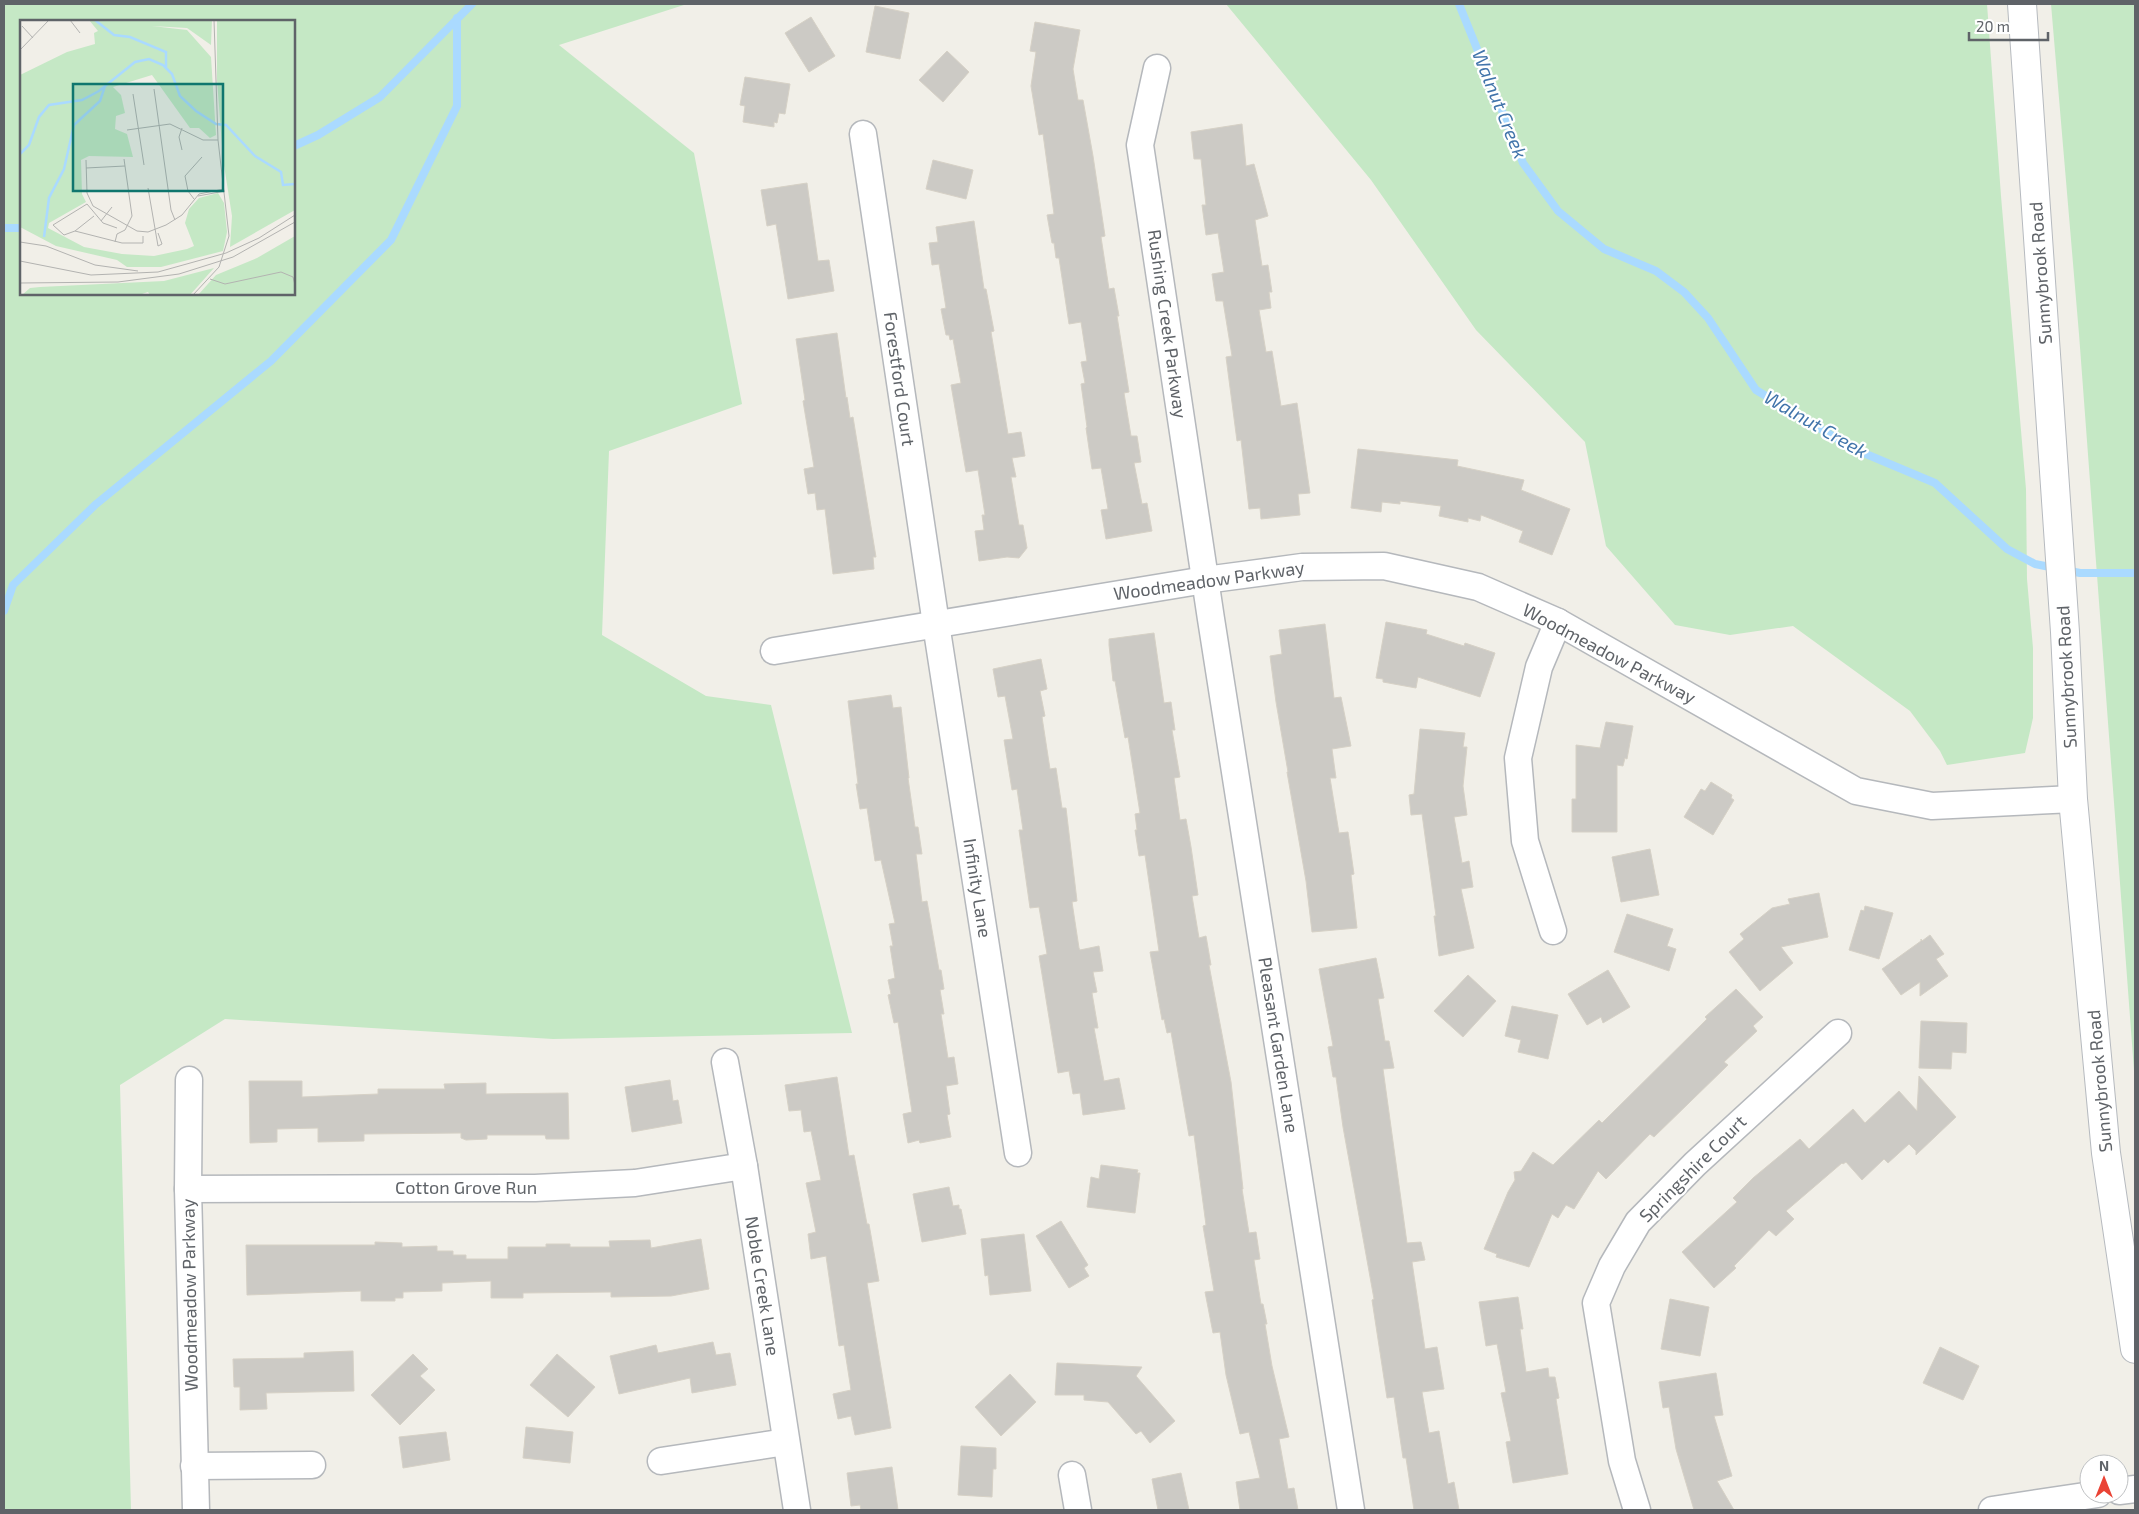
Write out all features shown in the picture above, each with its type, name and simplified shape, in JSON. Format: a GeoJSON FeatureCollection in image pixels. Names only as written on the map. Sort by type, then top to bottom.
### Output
{"type":"FeatureCollection","features":[{"type":"Feature","properties":{"kind":"main road","name":"Sunnybrook Road"},"geometry":{"type":"LineString","coordinates":[[2022,4],[2065,632],[2073,799],[2106,1154],[2135,1349]]}},
{"type":"Feature","properties":{"kind":"street","name":"Rushing Creek Parkway"},"geometry":{"type":"LineString","coordinates":[[1157,68],[1140,145],[1205,580]]}},
{"type":"Feature","properties":{"kind":"street","name":"Forestford Court"},"geometry":{"type":"LineString","coordinates":[[863,134],[936,624]]}},
{"type":"Feature","properties":{"kind":"street","name":"Woodmeadow Parkway"},"geometry":{"type":"LineString","coordinates":[[774,651],[1205,580],[1302,567],[1384,566],[1478,587],[1558,622],[1856,791],[1932,806],[2073,799]]}},
{"type":"Feature","properties":{"kind":"street","name":"Pleasant Garden Lane"},"geometry":{"type":"LineString","coordinates":[[1205,580],[1351,1510]]}},
{"type":"Feature","properties":{"kind":"street"},"geometry":{"type":"LineString","coordinates":[[1553,931],[1525,841],[1518,758],[1539,667],[1558,622]]}},
{"type":"Feature","properties":{"kind":"street","name":"Infinity Lane"},"geometry":{"type":"LineString","coordinates":[[936,624],[1018,1153]]}},
{"type":"Feature","properties":{"kind":"street","name":"Springshire Court"},"geometry":{"type":"LineString","coordinates":[[1637,1510],[1622,1461],[1596,1303],[1612,1266],[1638,1222],[1695,1164],[1838,1033]]}},
{"type":"Feature","properties":{"kind":"street","name":"Noble Creek Lane"},"geometry":{"type":"LineString","coordinates":[[726,1062],[798,1510]]}},
{"type":"Feature","properties":{"kind":"street","name":"Woodmeadow Parkway"},"geometry":{"type":"LineString","coordinates":[[190,1080],[188,1189],[196,1510]]}},
{"type":"Feature","properties":{"kind":"street","name":"Cotton Grove Run"},"geometry":{"type":"LineString","coordinates":[[188,1189],[535,1188],[635,1183],[744,1166]]}},
{"type":"Feature","properties":{"kind":"street"},"geometry":{"type":"LineString","coordinates":[[661,1461],[786,1442]]}},
{"type":"Feature","properties":{"kind":"street"},"geometry":{"type":"LineString","coordinates":[[194,1466],[312,1465]]}},
{"type":"Feature","properties":{"kind":"street"},"geometry":{"type":"LineString","coordinates":[[1072,1475],[1078,1510]]}},
{"type":"Feature","properties":{"kind":"street"},"geometry":{"type":"LineString","coordinates":[[1992,1510],[2079,1497]]}},
{"type":"Feature","properties":{"kind":"green space"},"geometry":{"type":"Polygon","coordinates":[[[4,4],[687,4],[559,45],[694,153],[742,404],[609,451],[602,635],[706,696],[771,705],[852,1033],[553,1039],[225,1019],[120,1085],[131,1510],[4,1510],[4,4]]]}},
{"type":"Feature","properties":{"kind":"green space"},"geometry":{"type":"Polygon","coordinates":[[[1226,4],[1987,4],[2026,489],[2027,579],[2033,648],[2033,718],[2025,753],[1947,765],[1940,751],[1910,711],[1793,626],[1730,635],[1675,625],[1606,546],[1585,442],[1476,330],[1371,180],[1226,4]]]}},
{"type":"Feature","properties":{"kind":"green space"},"geometry":{"type":"Polygon","coordinates":[[[2051,4],[2135,4],[2135,1084],[2079,334],[2051,4]]]}},
{"type":"Feature","properties":{"kind":"building"},"geometry":{"type":"Polygon","coordinates":[[[875,6],[909,13],[900,59],[866,52],[875,6]]]}},
{"type":"Feature","properties":{"kind":"building"},"geometry":{"type":"Polygon","coordinates":[[[811,17],[835,56],[809,72],[785,33],[811,17]]]}},
{"type":"Feature","properties":{"kind":"building"},"geometry":{"type":"Polygon","coordinates":[[[1035,22],[1080,30],[1073,69],[1078,100],[1083,100],[1093,156],[1105,236],[1101,237],[1109,289],[1114,288],[1119,316],[1117,316],[1129,392],[1124,393],[1131,436],[1137,436],[1141,462],[1134,463],[1142,504],[1147,503],[1152,531],[1106,539],[1101,510],[1108,509],[1101,468],[1092,469],[1086,428],[1081,384],[1085,383],[1081,362],[1087,361],[1081,322],[1069,324],[1059,258],[1056,258],[1047,215],[1054,214],[1043,134],[1039,135],[1031,86],[1036,52],[1030,51],[1035,22]]]}},
{"type":"Feature","properties":{"kind":"building"},"geometry":{"type":"Polygon","coordinates":[[[947,51],[969,72],[943,102],[919,80],[947,51]]]}},
{"type":"Feature","properties":{"kind":"building"},"geometry":{"type":"Polygon","coordinates":[[[745,77],[790,84],[785,114],[779,113],[777,123],[774,122],[774,127],[743,122],[745,106],[740,105],[745,77]]]}},
{"type":"Feature","properties":{"kind":"building"},"geometry":{"type":"Polygon","coordinates":[[[1242,124],[1246,166],[1254,164],[1268,216],[1255,220],[1262,266],[1268,265],[1272,292],[1269,292],[1271,308],[1259,310],[1266,352],[1272,351],[1281,406],[1297,403],[1310,493],[1298,494],[1300,515],[1261,519],[1260,508],[1249,509],[1241,440],[1237,441],[1226,357],[1232,356],[1223,301],[1216,301],[1212,274],[1224,272],[1218,233],[1206,235],[1202,205],[1206,205],[1201,159],[1194,159],[1191,132],[1242,124]]]}},
{"type":"Feature","properties":{"kind":"building"},"geometry":{"type":"Polygon","coordinates":[[[933,160],[973,170],[966,199],[926,189],[933,160]]]}},
{"type":"Feature","properties":{"kind":"building"},"geometry":{"type":"Polygon","coordinates":[[[807,183],[818,261],[829,260],[834,291],[788,299],[776,224],[767,226],[761,190],[807,183]]]}},
{"type":"Feature","properties":{"kind":"building"},"geometry":{"type":"Polygon","coordinates":[[[974,221],[984,289],[986,289],[994,331],[991,332],[1008,434],[1021,432],[1025,456],[1012,458],[1016,477],[1011,477],[1019,525],[1023,525],[1027,548],[1019,558],[1007,557],[979,561],[975,531],[984,530],[982,515],[985,515],[978,470],[966,472],[951,385],[961,383],[953,339],[950,340],[949,335],[946,335],[941,309],[946,308],[939,264],[932,265],[929,243],[938,242],[936,227],[974,221]]]}},
{"type":"Feature","properties":{"kind":"building"},"geometry":{"type":"Polygon","coordinates":[[[837,333],[846,398],[850,418],[853,417],[876,557],[873,557],[874,569],[833,574],[825,509],[817,510],[815,493],[808,494],[804,469],[814,467],[803,401],[805,400],[796,339],[837,333]]]}},
{"type":"Feature","properties":{"kind":"building"},"geometry":{"type":"Polygon","coordinates":[[[1358,449],[1458,460],[1457,466],[1524,480],[1521,490],[1570,509],[1552,555],[1519,542],[1523,531],[1481,515],[1480,521],[1468,518],[1468,522],[1439,516],[1441,506],[1400,501],[1400,504],[1382,502],[1381,512],[1351,508],[1358,449]]]}},
{"type":"Feature","properties":{"kind":"building"},"geometry":{"type":"Polygon","coordinates":[[[1386,622],[1427,630],[1426,634],[1464,646],[1465,643],[1495,653],[1480,697],[1418,677],[1416,688],[1383,682],[1383,679],[1376,678],[1386,622]]]}},
{"type":"Feature","properties":{"kind":"building"},"geometry":{"type":"Polygon","coordinates":[[[1325,624],[1334,698],[1341,697],[1351,746],[1332,749],[1336,778],[1330,778],[1339,833],[1348,832],[1354,874],[1351,875],[1357,928],[1312,932],[1306,881],[1287,772],[1270,656],[1282,654],[1279,630],[1325,624]]]}},
{"type":"Feature","properties":{"kind":"building"},"geometry":{"type":"Polygon","coordinates":[[[1154,633],[1164,703],[1171,702],[1175,730],[1172,730],[1180,777],[1174,778],[1180,820],[1186,819],[1191,847],[1198,895],[1192,896],[1199,938],[1206,936],[1211,965],[1209,965],[1231,1082],[1242,1189],[1249,1233],[1256,1232],[1260,1259],[1254,1260],[1261,1304],[1263,1304],[1267,1324],[1265,1324],[1272,1366],[1289,1437],[1279,1439],[1288,1489],[1294,1488],[1298,1510],[1240,1510],[1236,1482],[1260,1478],[1249,1432],[1240,1434],[1226,1375],[1220,1332],[1213,1333],[1205,1292],[1214,1291],[1203,1226],[1206,1225],[1194,1135],[1189,1136],[1171,1032],[1167,1033],[1164,1019],[1162,1020],[1150,952],[1159,951],[1145,855],[1139,856],[1135,830],[1137,830],[1135,814],[1140,813],[1128,737],[1125,738],[1115,681],[1113,681],[1109,645],[1109,639],[1154,633]]]}},
{"type":"Feature","properties":{"kind":"building"},"geometry":{"type":"Polygon","coordinates":[[[1041,659],[1047,689],[1040,691],[1045,716],[1042,717],[1050,769],[1056,768],[1062,808],[1066,808],[1077,901],[1072,902],[1079,948],[1080,950],[1099,946],[1103,971],[1093,972],[1097,992],[1092,993],[1098,1028],[1094,1028],[1104,1081],[1119,1078],[1125,1109],[1083,1115],[1080,1093],[1073,1094],[1069,1071],[1058,1073],[1039,956],[1047,954],[1039,907],[1030,908],[1019,830],[1023,830],[1017,789],[1012,790],[1004,740],[1013,739],[1005,696],[998,697],[993,669],[1041,659]]]}},
{"type":"Feature","properties":{"kind":"building"},"geometry":{"type":"Polygon","coordinates":[[[891,695],[893,708],[901,707],[915,827],[918,827],[922,854],[916,854],[922,902],[927,901],[939,970],[941,970],[944,989],[940,990],[944,1014],[941,1014],[948,1058],[954,1057],[958,1084],[946,1086],[950,1114],[947,1115],[951,1137],[920,1143],[919,1140],[908,1143],[903,1114],[912,1112],[898,1022],[894,1023],[888,995],[891,994],[888,980],[895,978],[890,946],[893,946],[889,924],[895,923],[881,860],[875,861],[867,808],[860,809],[848,701],[891,695]]]}},
{"type":"Feature","properties":{"kind":"building"},"geometry":{"type":"Polygon","coordinates":[[[1606,722],[1633,726],[1627,759],[1625,758],[1623,766],[1617,765],[1617,832],[1572,832],[1572,799],[1576,799],[1576,745],[1600,748],[1606,722]]]}},
{"type":"Feature","properties":{"kind":"building"},"geometry":{"type":"Polygon","coordinates":[[[1420,729],[1465,733],[1463,747],[1467,747],[1463,786],[1467,815],[1454,817],[1462,863],[1469,861],[1473,887],[1461,889],[1474,948],[1439,956],[1434,916],[1436,916],[1422,814],[1411,815],[1409,795],[1414,794],[1420,729]]]}},
{"type":"Feature","properties":{"kind":"building"},"geometry":{"type":"Polygon","coordinates":[[[1711,782],[1732,795],[1731,798],[1734,800],[1713,835],[1684,817],[1701,789],[1705,791],[1711,782]]]}},
{"type":"Feature","properties":{"kind":"building"},"geometry":{"type":"Polygon","coordinates":[[[1650,849],[1659,895],[1621,902],[1612,857],[1650,849]]]}},
{"type":"Feature","properties":{"kind":"building"},"geometry":{"type":"Polygon","coordinates":[[[1819,893],[1828,937],[1781,947],[1793,963],[1760,991],[1729,952],[1744,939],[1740,934],[1772,908],[1790,904],[1788,899],[1819,893]]]}},
{"type":"Feature","properties":{"kind":"building"},"geometry":{"type":"Polygon","coordinates":[[[1865,906],[1893,913],[1879,959],[1849,950],[1861,910],[1864,911],[1865,906]]]}},
{"type":"Feature","properties":{"kind":"building"},"geometry":{"type":"Polygon","coordinates":[[[1627,914],[1673,929],[1667,946],[1676,949],[1669,971],[1614,952],[1627,914]]]}},
{"type":"Feature","properties":{"kind":"building"},"geometry":{"type":"Polygon","coordinates":[[[1930,935],[1944,954],[1936,959],[1948,976],[1920,996],[1920,982],[1901,995],[1882,969],[1921,941],[1921,939],[1922,941],[1930,935]]]}},
{"type":"Feature","properties":{"kind":"building"},"geometry":{"type":"Polygon","coordinates":[[[1376,958],[1384,998],[1378,999],[1385,1041],[1389,1041],[1394,1068],[1383,1069],[1407,1243],[1421,1242],[1425,1260],[1412,1262],[1425,1349],[1437,1347],[1444,1389],[1422,1392],[1429,1433],[1439,1431],[1448,1484],[1454,1482],[1459,1510],[1414,1510],[1406,1458],[1403,1458],[1394,1397],[1387,1398],[1372,1300],[1374,1299],[1343,1127],[1336,1077],[1333,1077],[1328,1047],[1333,1046],[1319,969],[1376,958]]]}},
{"type":"Feature","properties":{"kind":"building"},"geometry":{"type":"Polygon","coordinates":[[[1608,970],[1630,1007],[1603,1023],[1601,1017],[1587,1025],[1568,994],[1608,970]]]}},
{"type":"Feature","properties":{"kind":"building"},"geometry":{"type":"Polygon","coordinates":[[[1468,975],[1496,1001],[1463,1037],[1434,1011],[1468,975]]]}},
{"type":"Feature","properties":{"kind":"building"},"geometry":{"type":"Polygon","coordinates":[[[1736,989],[1763,1017],[1753,1026],[1757,1031],[1724,1062],[1728,1065],[1654,1137],[1650,1134],[1606,1179],[1598,1171],[1574,1209],[1566,1205],[1558,1218],[1552,1214],[1529,1267],[1496,1257],[1497,1254],[1484,1249],[1515,1180],[1514,1172],[1521,1171],[1533,1152],[1553,1165],[1599,1120],[1602,1123],[1707,1019],[1705,1017],[1736,989]]]}},
{"type":"Feature","properties":{"kind":"building"},"geometry":{"type":"Polygon","coordinates":[[[1512,1006],[1558,1015],[1548,1059],[1518,1052],[1521,1040],[1505,1036],[1512,1006]]]}},
{"type":"Feature","properties":{"kind":"building"},"geometry":{"type":"Polygon","coordinates":[[[1921,1021],[1967,1023],[1966,1053],[1952,1052],[1951,1069],[1919,1068],[1921,1021]]]}},
{"type":"Feature","properties":{"kind":"building"},"geometry":{"type":"Polygon","coordinates":[[[1919,1076],[1956,1117],[1916,1155],[1916,1151],[1909,1144],[1888,1163],[1884,1159],[1862,1180],[1846,1162],[1842,1163],[1786,1211],[1794,1219],[1776,1236],[1769,1230],[1734,1266],[1736,1268],[1714,1288],[1682,1252],[1737,1202],[1733,1198],[1753,1178],[1800,1139],[1809,1149],[1853,1109],[1865,1123],[1899,1091],[1917,1111],[1919,1076]]]}},
{"type":"Feature","properties":{"kind":"building"},"geometry":{"type":"Polygon","coordinates":[[[837,1077],[849,1156],[854,1155],[879,1281],[867,1283],[891,1428],[855,1435],[851,1416],[838,1419],[833,1394],[851,1390],[844,1345],[839,1346],[826,1256],[811,1259],[808,1234],[816,1232],[806,1183],[821,1180],[811,1131],[804,1132],[801,1110],[789,1111],[785,1085],[837,1077]]]}},
{"type":"Feature","properties":{"kind":"building"},"geometry":{"type":"Polygon","coordinates":[[[670,1080],[673,1101],[678,1100],[682,1123],[632,1132],[625,1087],[670,1080]]]}},
{"type":"Feature","properties":{"kind":"building"},"geometry":{"type":"Polygon","coordinates":[[[249,1081],[302,1081],[302,1097],[378,1094],[378,1089],[445,1089],[444,1084],[486,1083],[486,1094],[568,1093],[569,1139],[546,1139],[545,1135],[487,1135],[487,1139],[466,1140],[461,1138],[461,1133],[364,1134],[364,1141],[318,1142],[318,1128],[277,1129],[277,1142],[250,1143],[249,1081]]]}},
{"type":"Feature","properties":{"kind":"building"},"geometry":{"type":"Polygon","coordinates":[[[1101,1165],[1138,1170],[1137,1173],[1140,1173],[1135,1213],[1087,1207],[1091,1177],[1099,1179],[1101,1165]]]}},
{"type":"Feature","properties":{"kind":"building"},"geometry":{"type":"Polygon","coordinates":[[[949,1187],[953,1206],[959,1205],[959,1209],[961,1209],[966,1234],[922,1242],[913,1194],[949,1187]]]}},
{"type":"Feature","properties":{"kind":"building"},"geometry":{"type":"Polygon","coordinates":[[[1061,1221],[1088,1265],[1084,1268],[1089,1276],[1069,1288],[1036,1236],[1061,1221]]]}},
{"type":"Feature","properties":{"kind":"building"},"geometry":{"type":"Polygon","coordinates":[[[1024,1234],[1031,1291],[990,1295],[988,1275],[985,1276],[981,1239],[1024,1234]]]}},
{"type":"Feature","properties":{"kind":"building"},"geometry":{"type":"Polygon","coordinates":[[[701,1239],[709,1289],[671,1296],[611,1297],[611,1292],[523,1293],[523,1298],[491,1298],[491,1281],[442,1283],[442,1291],[403,1292],[403,1298],[395,1298],[395,1301],[361,1301],[361,1291],[247,1295],[246,1245],[375,1245],[375,1242],[402,1243],[402,1247],[437,1246],[437,1251],[453,1251],[453,1255],[466,1255],[466,1259],[508,1259],[508,1247],[546,1247],[546,1244],[570,1244],[570,1247],[610,1247],[609,1241],[650,1240],[651,1248],[701,1239]]]}},
{"type":"Feature","properties":{"kind":"building"},"geometry":{"type":"Polygon","coordinates":[[[1518,1297],[1523,1329],[1520,1329],[1526,1372],[1548,1368],[1549,1377],[1555,1377],[1559,1398],[1556,1399],[1568,1474],[1513,1483],[1506,1442],[1511,1441],[1501,1393],[1506,1392],[1497,1344],[1486,1346],[1479,1302],[1518,1297]]]}},
{"type":"Feature","properties":{"kind":"building"},"geometry":{"type":"Polygon","coordinates":[[[1670,1299],[1709,1307],[1700,1356],[1661,1349],[1670,1299]]]}},
{"type":"Feature","properties":{"kind":"building"},"geometry":{"type":"Polygon","coordinates":[[[713,1342],[716,1355],[730,1353],[736,1385],[692,1393],[690,1378],[619,1394],[610,1356],[656,1345],[658,1353],[713,1342]]]}},
{"type":"Feature","properties":{"kind":"building"},"geometry":{"type":"Polygon","coordinates":[[[1940,1347],[1979,1366],[1963,1400],[1923,1383],[1940,1347]]]}},
{"type":"Feature","properties":{"kind":"building"},"geometry":{"type":"Polygon","coordinates":[[[353,1351],[354,1391],[266,1393],[267,1409],[240,1410],[240,1387],[234,1387],[233,1359],[304,1358],[304,1353],[353,1351]]]}},
{"type":"Feature","properties":{"kind":"building"},"geometry":{"type":"Polygon","coordinates":[[[413,1354],[428,1369],[420,1376],[435,1390],[400,1425],[371,1395],[413,1354]]]}},
{"type":"Feature","properties":{"kind":"building"},"geometry":{"type":"Polygon","coordinates":[[[557,1354],[595,1387],[568,1417],[530,1385],[557,1354]]]}},
{"type":"Feature","properties":{"kind":"building"},"geometry":{"type":"Polygon","coordinates":[[[1057,1363],[1142,1367],[1136,1376],[1175,1421],[1150,1443],[1141,1431],[1136,1434],[1108,1402],[1084,1400],[1084,1395],[1055,1395],[1057,1363]]]}},
{"type":"Feature","properties":{"kind":"building"},"geometry":{"type":"Polygon","coordinates":[[[1716,1373],[1723,1415],[1714,1416],[1732,1476],[1717,1481],[1734,1510],[1694,1510],[1676,1449],[1669,1407],[1663,1408],[1659,1382],[1716,1373]]]}},
{"type":"Feature","properties":{"kind":"building"},"geometry":{"type":"Polygon","coordinates":[[[1010,1374],[1036,1402],[1001,1436],[975,1407],[1010,1374]]]}},
{"type":"Feature","properties":{"kind":"building"},"geometry":{"type":"Polygon","coordinates":[[[526,1427],[573,1432],[570,1463],[523,1458],[526,1427]]]}},
{"type":"Feature","properties":{"kind":"building"},"geometry":{"type":"Polygon","coordinates":[[[446,1432],[450,1460],[403,1468],[399,1437],[446,1432]]]}},
{"type":"Feature","properties":{"kind":"building"},"geometry":{"type":"Polygon","coordinates":[[[961,1446],[996,1448],[996,1469],[993,1469],[992,1497],[958,1495],[961,1446]]]}},
{"type":"Feature","properties":{"kind":"building"},"geometry":{"type":"Polygon","coordinates":[[[892,1467],[898,1510],[861,1510],[860,1505],[851,1506],[847,1473],[892,1467]]]}},
{"type":"Feature","properties":{"kind":"building"},"geometry":{"type":"Polygon","coordinates":[[[1181,1473],[1189,1510],[1158,1510],[1152,1479],[1181,1473]]]}},
{"type":"Feature","properties":{"kind":"waterway","name":"Walnut Creek"},"geometry":{"type":"LineString","coordinates":[[295,146],[318,135],[380,97],[472,4]]}},
{"type":"Feature","properties":{"kind":"waterway","name":"Walnut Creek"},"geometry":{"type":"LineString","coordinates":[[1459,4],[1523,163],[1558,211],[1604,249],[1656,271],[1684,292],[1708,318],[1756,390],[1854,449],[1935,483],[2007,549],[2035,564],[2080,573],[2135,573]]}},
{"type":"Feature","properties":{"kind":"waterway"},"geometry":{"type":"LineString","coordinates":[[4,611],[13,585],[95,505],[271,361],[391,240],[457,106],[457,18]]}},
{"type":"Feature","properties":{"kind":"waterway","name":"Walnut Creek"},"geometry":{"type":"LineString","coordinates":[[4,228],[20,228]]}}]}
